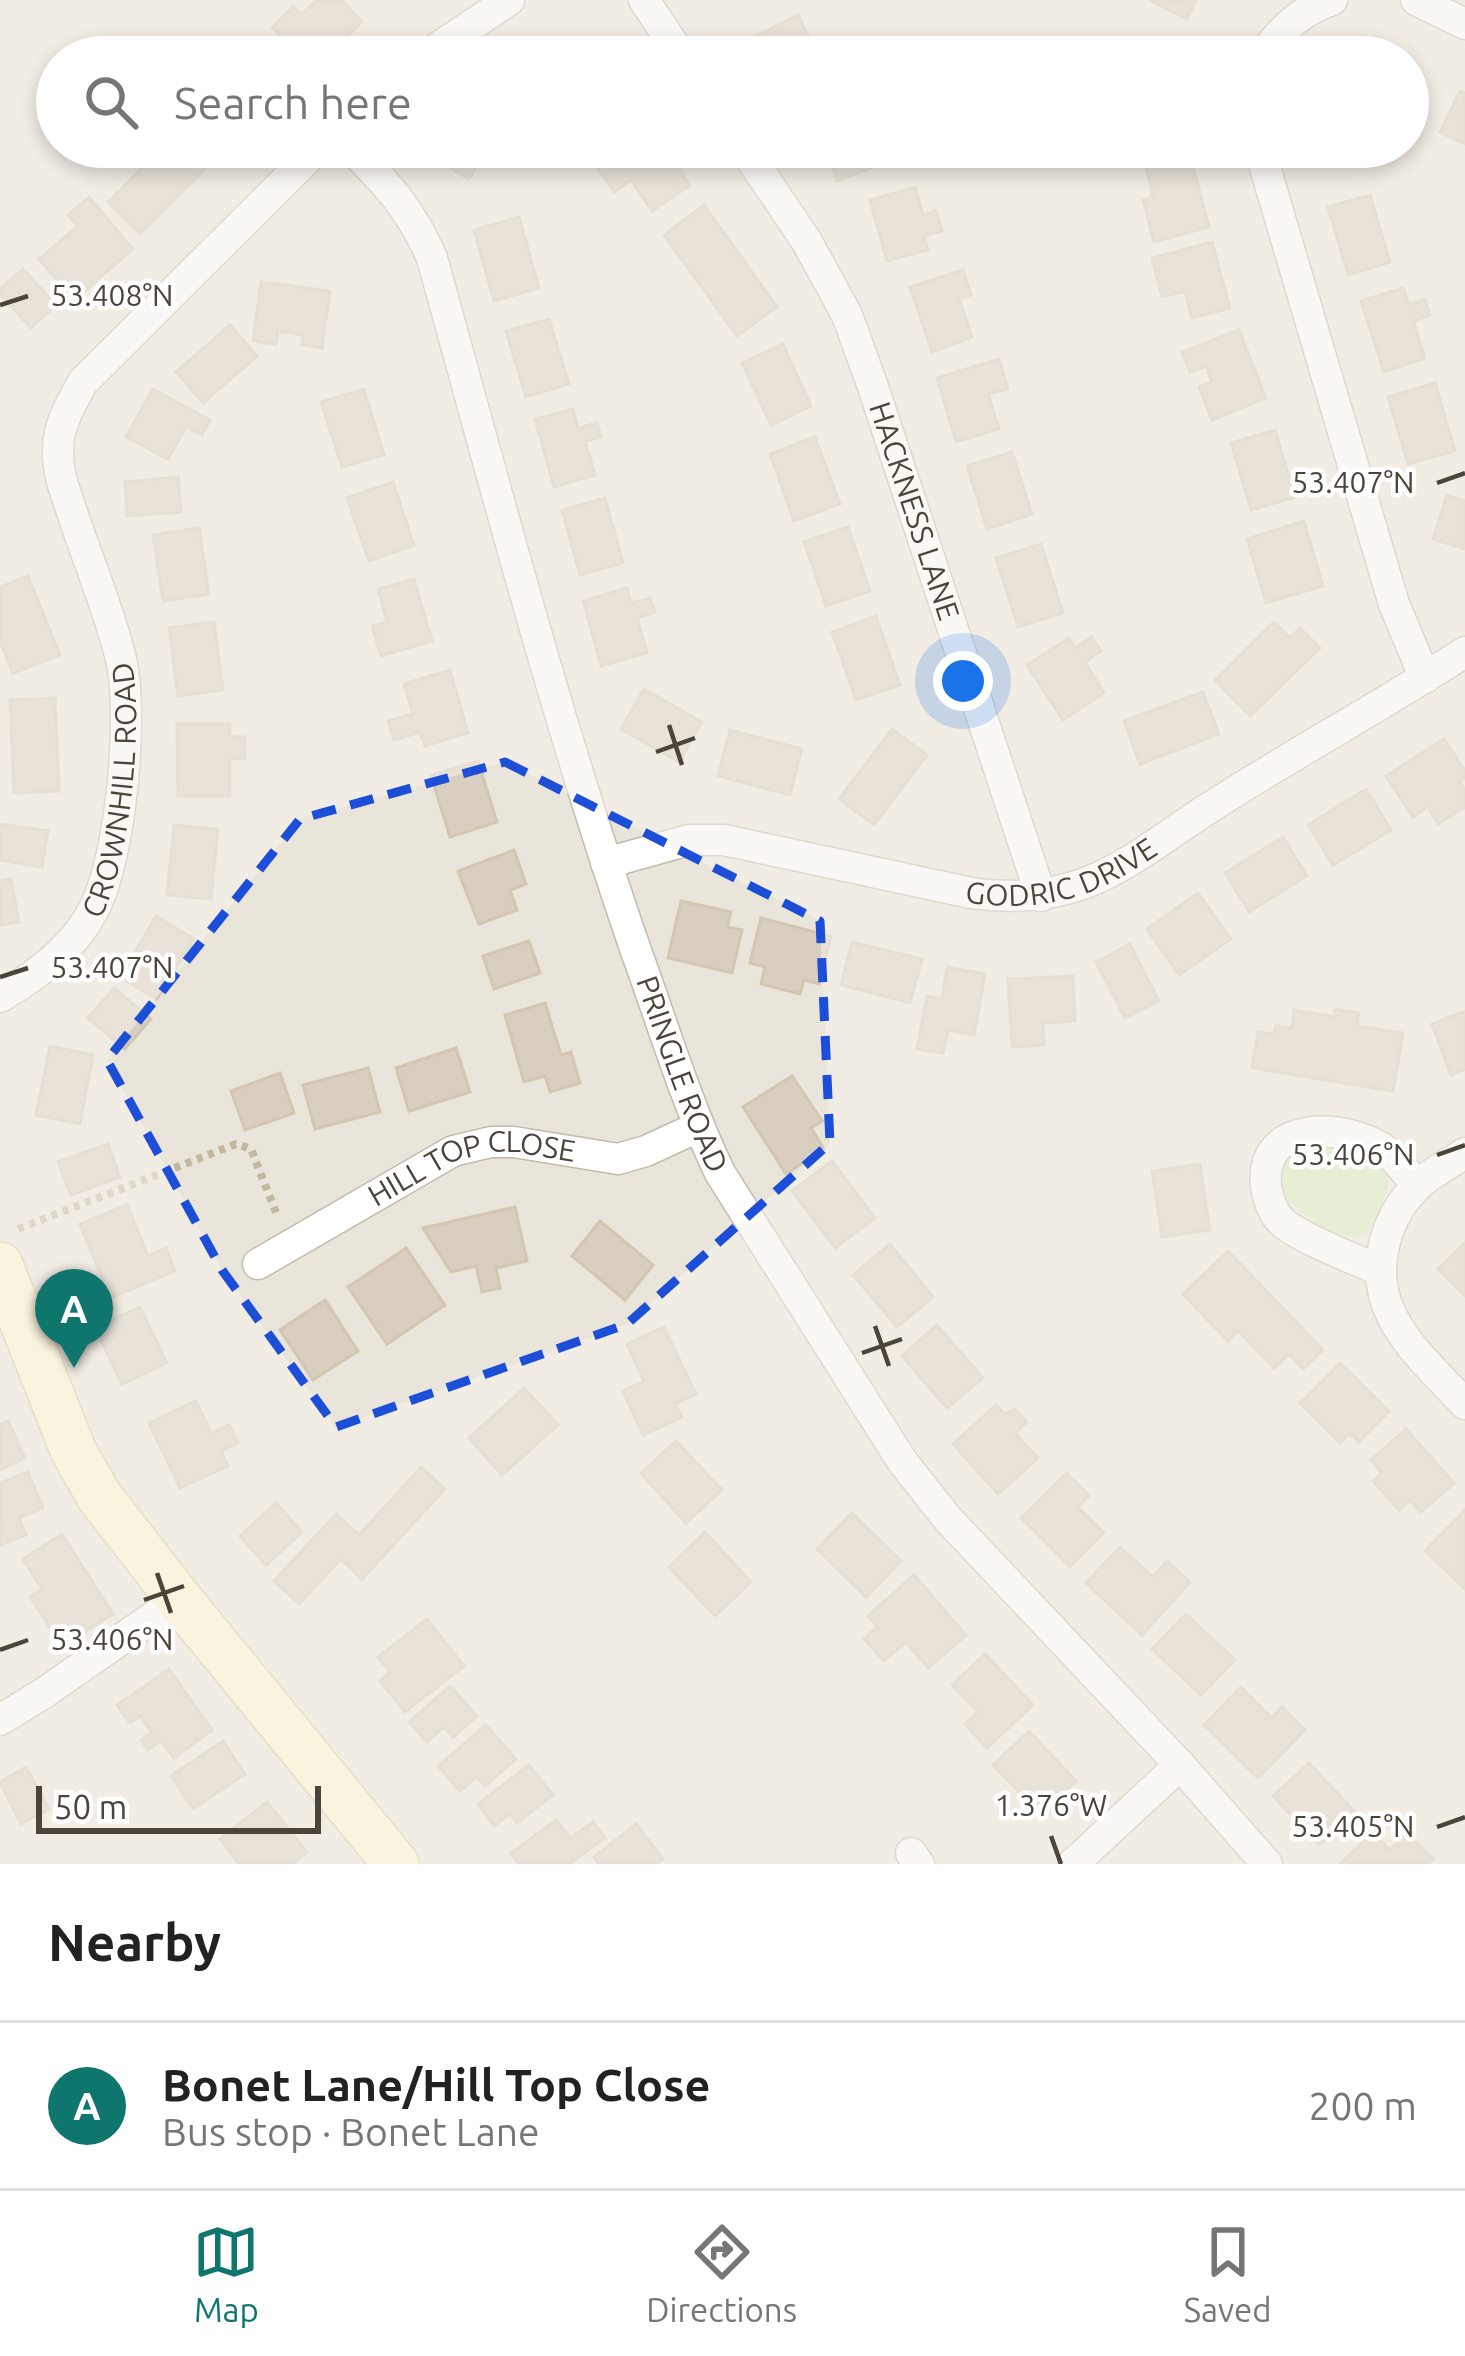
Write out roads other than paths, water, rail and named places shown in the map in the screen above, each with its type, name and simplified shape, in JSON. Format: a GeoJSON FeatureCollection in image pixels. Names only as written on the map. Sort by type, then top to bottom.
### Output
{"type":"FeatureCollection","features":[{"type":"Feature","properties":{"kind":"main road"},"geometry":{"type":"LineString","coordinates":[[0,1265],[73,1450],[99,1496],[396,1864]]}},
{"type":"Feature","properties":{"kind":"street"},"geometry":{"type":"LineString","coordinates":[[455,36],[509,0]]}},
{"type":"Feature","properties":{"kind":"street"},"geometry":{"type":"LineString","coordinates":[[644,0],[668,36]]}},
{"type":"Feature","properties":{"kind":"street"},"geometry":{"type":"LineString","coordinates":[[1277,36],[1301,15],[1332,0]]}},
{"type":"Feature","properties":{"kind":"street"},"geometry":{"type":"LineString","coordinates":[[1416,0],[1465,24]]}},
{"type":"Feature","properties":{"kind":"street","name":"CROWNHILL ROAD"},"geometry":{"type":"LineString","coordinates":[[0,997],[67,948],[93,910],[110,862],[119,799],[127,709],[122,664],[61,479],[57,448],[67,412],[83,382],[298,168]]}},
{"type":"Feature","properties":{"kind":"street","name":"PRINGLE ROAD"},"geometry":{"type":"LineString","coordinates":[[371,168],[396,193],[432,258],[606,863],[698,1127],[720,1173],[902,1461],[947,1518],[1267,1864]]}},
{"type":"Feature","properties":{"kind":"street","name":"HACKNESS LANE"},"geometry":{"type":"LineString","coordinates":[[757,168],[807,242],[847,315],[1041,896]]}},
{"type":"Feature","properties":{"kind":"street"},"geometry":{"type":"LineString","coordinates":[[1264,168],[1394,604],[1425,678]]}},
{"type":"Feature","properties":{"kind":"street","name":"GODRIC DRIVE"},"geometry":{"type":"LineString","coordinates":[[606,863],[689,840],[724,840],[971,893],[1041,896],[1083,884],[1128,862],[1465,652]]}},
{"type":"Feature","properties":{"kind":"street","name":"HILL TOP CLOSE"},"geometry":{"type":"LineString","coordinates":[[258,1264],[453,1151],[514,1142],[618,1159],[698,1127]]}},
{"type":"Feature","properties":{"kind":"street"},"geometry":{"type":"LineString","coordinates":[[1379,1270],[1280,1221],[1268,1201],[1265,1172],[1273,1151],[1292,1136],[1318,1130],[1340,1134],[1388,1152],[1418,1186]]}},
{"type":"Feature","properties":{"kind":"street"},"geometry":{"type":"LineString","coordinates":[[1465,1153],[1418,1186],[1398,1212],[1379,1270],[1394,1321],[1465,1404]]}},
{"type":"Feature","properties":{"kind":"street"},"geometry":{"type":"LineString","coordinates":[[0,1720],[179,1599]]}},
{"type":"Feature","properties":{"kind":"street"},"geometry":{"type":"LineString","coordinates":[[1073,1864],[1180,1766]]}},
{"type":"Feature","properties":{"kind":"place","name":"Bonet Lane/Hill Top Close"},"geometry":{"type":"Point","coordinates":[74,1368]}}]}
